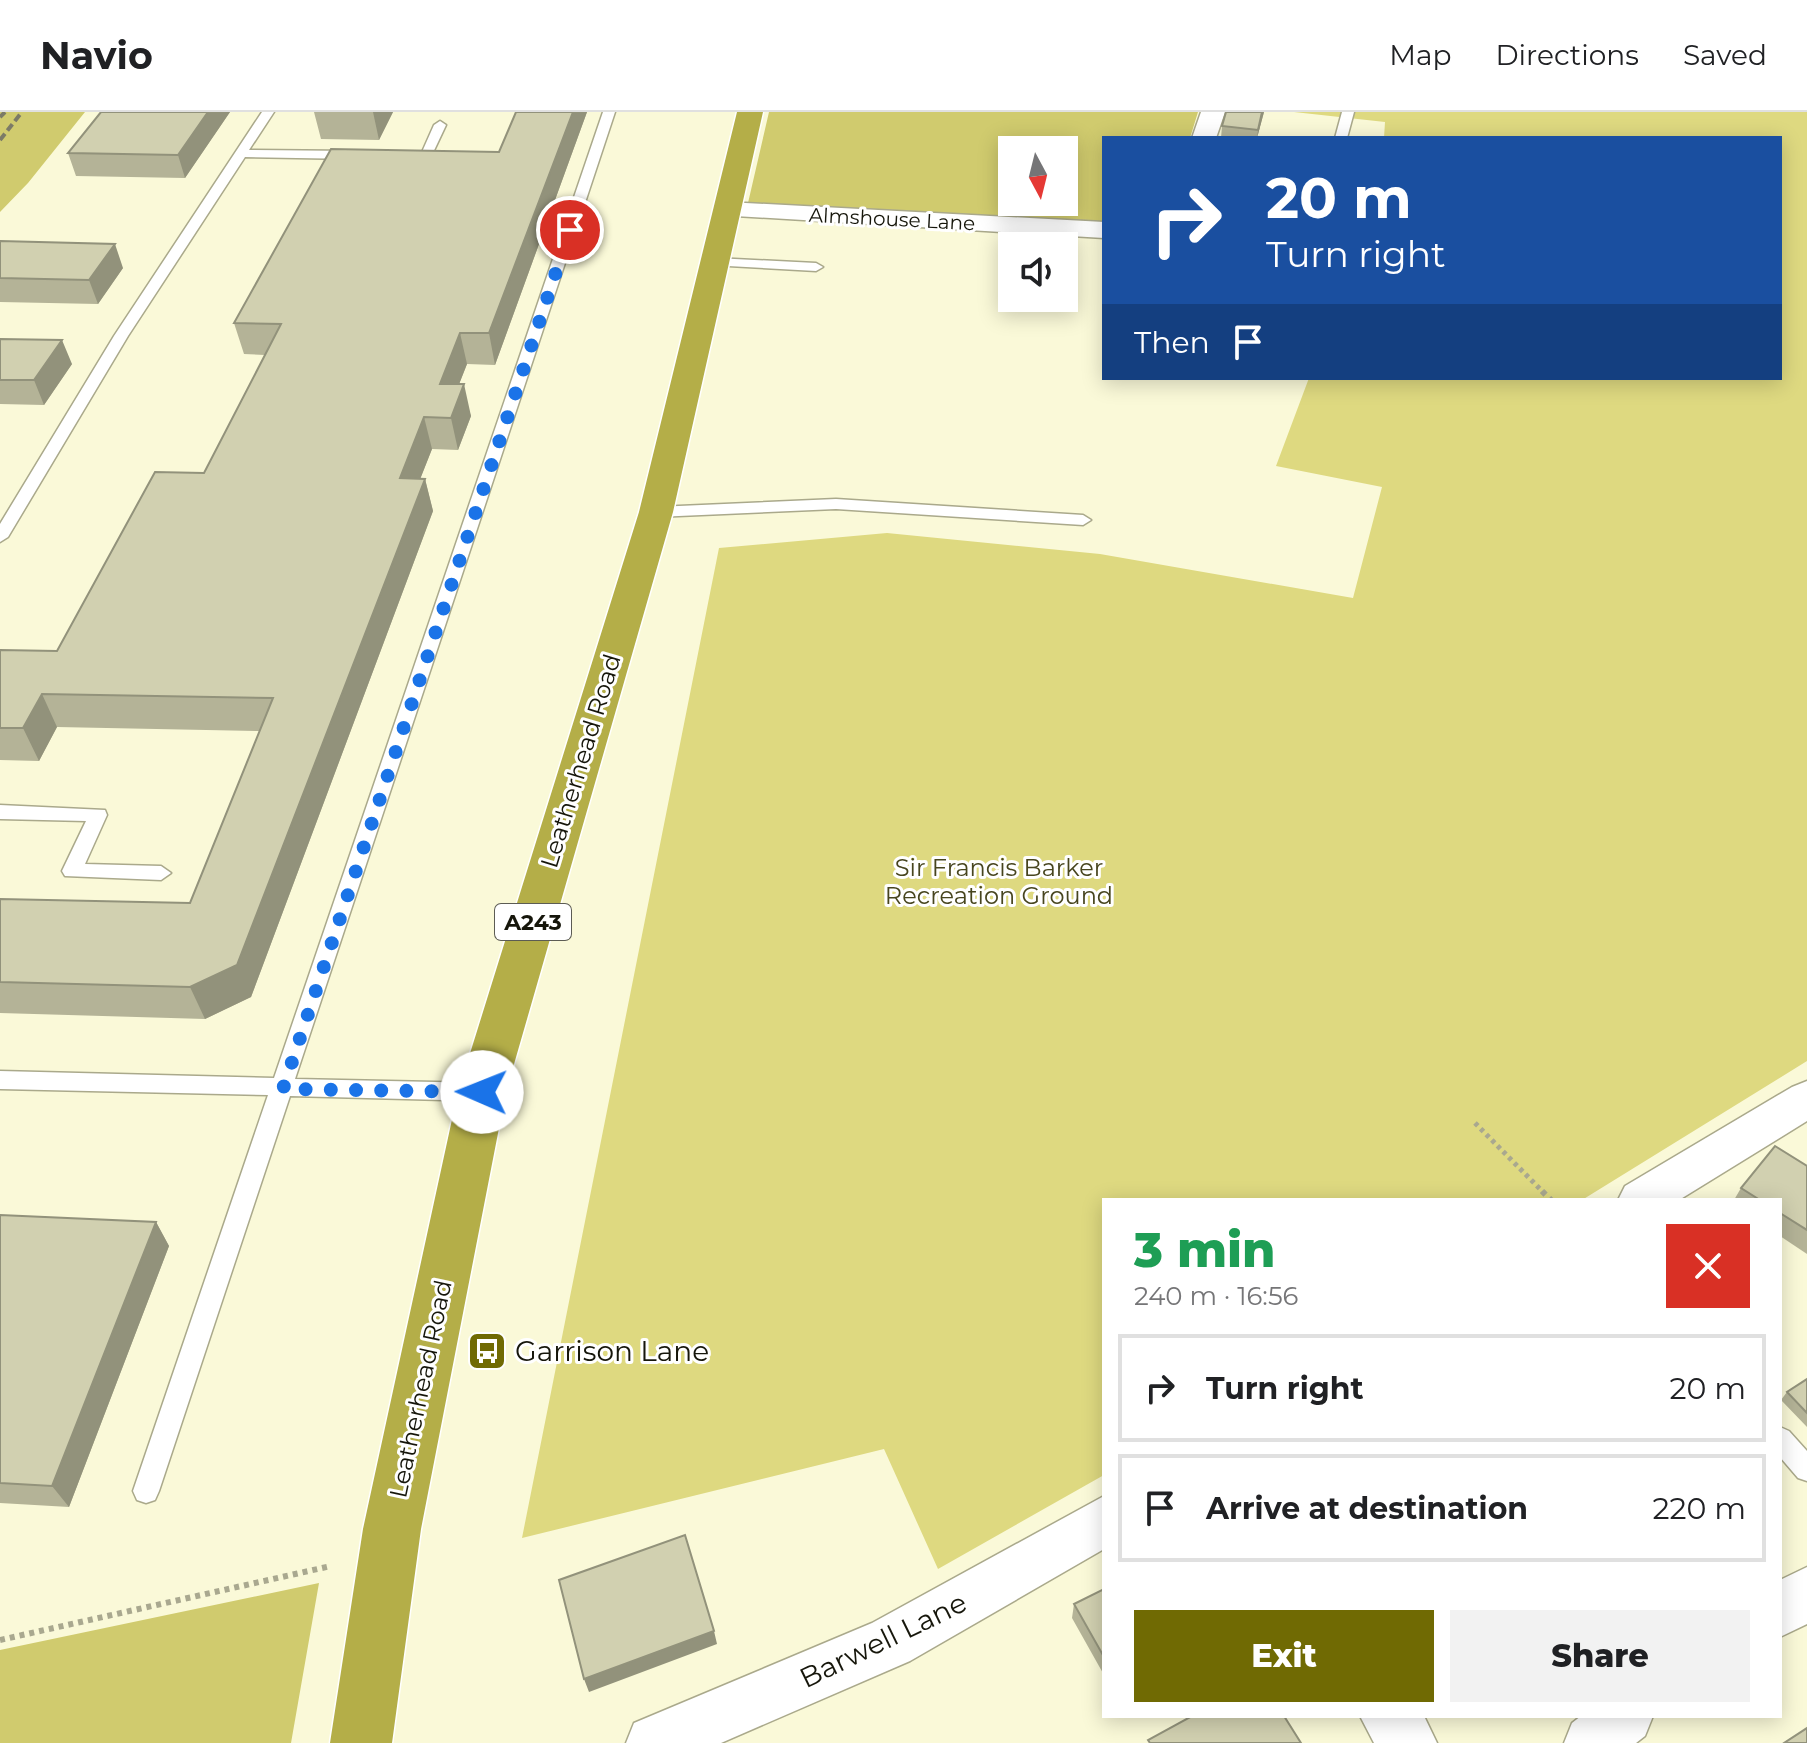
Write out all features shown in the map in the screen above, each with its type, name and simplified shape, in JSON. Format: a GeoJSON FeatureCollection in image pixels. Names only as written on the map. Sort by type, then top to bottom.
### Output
{"type":"FeatureCollection","features":[{"type":"Feature","properties":{"kind":"highway","name":"Leatherhead Road"},"geometry":{"type":"LineString","coordinates":[[361,1743],[389,1553],[482,1092],[656,512],[750,112]]}},
{"type":"Feature","properties":{"kind":"street"},"geometry":{"type":"LineString","coordinates":[[1205,136],[1213,112]]}},
{"type":"Feature","properties":{"kind":"street","name":"Almshouse Lane"},"geometry":{"type":"LineString","coordinates":[[727,210],[1102,230]]}},
{"type":"Feature","properties":{"kind":"street"},"geometry":{"type":"LineString","coordinates":[[1644,1198],[1807,1099]]}},
{"type":"Feature","properties":{"kind":"street","name":"Barwell Lane"},"geometry":{"type":"LineString","coordinates":[[654,1743],[891,1642],[1102,1522]]}},
{"type":"Feature","properties":{"kind":"street"},"geometry":{"type":"LineString","coordinates":[[1782,1609],[1807,1594]]}},
{"type":"Feature","properties":{"kind":"street"},"geometry":{"type":"LineString","coordinates":[[1390,1718],[1409,1743]]}},
{"type":"Feature","properties":{"kind":"street"},"geometry":{"type":"LineString","coordinates":[[1592,1743],[1623,1718]]}},
{"type":"Feature","properties":{"kind":"lane"},"geometry":{"type":"LineString","coordinates":[[0,537],[121,336],[268,112]]}},
{"type":"Feature","properties":{"kind":"lane"},"geometry":{"type":"LineString","coordinates":[[146,1491],[609,112]]}},
{"type":"Feature","properties":{"kind":"lane"},"geometry":{"type":"LineString","coordinates":[[1342,136],[1348,112]]}},
{"type":"Feature","properties":{"kind":"lane"},"geometry":{"type":"LineString","coordinates":[[395,155],[426,156],[440,125]]}},
{"type":"Feature","properties":{"kind":"lane"},"geometry":{"type":"LineString","coordinates":[[242,153],[365,155]]}},
{"type":"Feature","properties":{"kind":"lane"},"geometry":{"type":"LineString","coordinates":[[715,262],[816,267]]}},
{"type":"Feature","properties":{"kind":"lane"},"geometry":{"type":"LineString","coordinates":[[656,512],[836,504],[1083,520]]}},
{"type":"Feature","properties":{"kind":"lane"},"geometry":{"type":"LineString","coordinates":[[0,812],[98,815],[72,871],[161,873]]}},
{"type":"Feature","properties":{"kind":"lane"},"geometry":{"type":"LineString","coordinates":[[0,1080],[482,1092]]}},
{"type":"Feature","properties":{"kind":"lane"},"geometry":{"type":"LineString","coordinates":[[1782,1441],[1807,1469]]}},
{"type":"Feature","properties":{"kind":"path"},"geometry":{"type":"LineString","coordinates":[[1475,1123],[1549,1198]]}},
{"type":"Feature","properties":{"kind":"path"},"geometry":{"type":"LineString","coordinates":[[0,1640],[389,1553]]}},
{"type":"Feature","properties":{"kind":"green space","name":"Sir Francis Barker Recreation Ground"},"geometry":{"type":"Polygon","coordinates":[[[1294,112],[1807,112],[1807,1061],[1585,1198],[1102,1198],[1102,1476],[938,1569],[884,1449],[522,1538],[719,548],[887,533],[1100,554],[1353,598],[1382,487],[1276,466],[1308,380],[1782,380],[1782,136],[1384,136],[1385,122],[1294,112]]]}},
{"type":"Feature","properties":{"kind":"shaded area"},"geometry":{"type":"Polygon","coordinates":[[[0,112],[85,112],[28,183],[0,212],[0,112]]]}},
{"type":"Feature","properties":{"kind":"shaded area"},"geometry":{"type":"Polygon","coordinates":[[[769,112],[1198,112],[1191,136],[1102,136],[1102,222],[748,203],[769,112]]]}},
{"type":"Feature","properties":{"kind":"shaded area"},"geometry":{"type":"Polygon","coordinates":[[[319,1583],[291,1743],[0,1743],[0,1650],[319,1583]]]}},
{"type":"Feature","properties":{"kind":"building"},"geometry":{"type":"Polygon","coordinates":[[[101,112],[208,112],[178,155],[68,153],[101,112]]]}},
{"type":"Feature","properties":{"kind":"building"},"geometry":{"type":"Polygon","coordinates":[[[516,112],[573,112],[489,333],[460,333],[440,384],[464,384],[451,418],[424,417],[400,478],[425,479],[237,965],[190,987],[0,982],[0,899],[190,903],[273,698],[42,694],[23,728],[0,728],[0,650],[57,651],[155,472],[204,473],[281,324],[234,323],[331,149],[499,152],[516,112]]]}},
{"type":"Feature","properties":{"kind":"building"},"geometry":{"type":"Polygon","coordinates":[[[1226,112],[1262,112],[1258,130],[1222,126],[1226,112]]]}},
{"type":"Feature","properties":{"kind":"building"},"geometry":{"type":"Polygon","coordinates":[[[0,241],[115,244],[89,280],[0,278],[0,241]]]}},
{"type":"Feature","properties":{"kind":"building"},"geometry":{"type":"Polygon","coordinates":[[[0,339],[62,340],[34,380],[0,380],[0,339]]]}},
{"type":"Feature","properties":{"kind":"building"},"geometry":{"type":"Polygon","coordinates":[[[1775,1146],[1807,1166],[1807,1230],[1782,1214],[1782,1198],[1757,1198],[1741,1188],[1775,1146]]]}},
{"type":"Feature","properties":{"kind":"building"},"geometry":{"type":"Polygon","coordinates":[[[0,1215],[156,1222],[52,1486],[0,1483],[0,1215]]]}},
{"type":"Feature","properties":{"kind":"building"},"geometry":{"type":"Polygon","coordinates":[[[1807,1379],[1807,1413],[1787,1392],[1807,1379]]]}},
{"type":"Feature","properties":{"kind":"building"},"geometry":{"type":"Polygon","coordinates":[[[685,1535],[714,1631],[584,1679],[559,1580],[685,1535]]]}},
{"type":"Feature","properties":{"kind":"building"},"geometry":{"type":"Polygon","coordinates":[[[1102,1590],[1102,1653],[1074,1604],[1102,1590]]]}},
{"type":"Feature","properties":{"kind":"building"},"geometry":{"type":"Polygon","coordinates":[[[1188,1718],[1285,1718],[1301,1743],[1150,1743],[1148,1740],[1188,1718]]]}},
{"type":"Feature","properties":{"kind":"building"},"geometry":{"type":"Polygon","coordinates":[[[1807,1728],[1807,1743],[1784,1743],[1807,1728]]]}},
{"type":"Feature","properties":{"kind":"railway"},"geometry":{"type":"LineString","coordinates":[[0,117],[5,112]]}},
{"type":"Feature","properties":{"kind":"railway"},"geometry":{"type":"LineString","coordinates":[[0,140],[22,112]]}},
{"type":"Feature","properties":{"kind":"place","name":"Garrison Lane"},"geometry":{"type":"Point","coordinates":[487,1351]}},
{"type":"Feature","properties":{"kind":"route"},"geometry":{"type":"LineString","coordinates":[[482,1092],[283,1089],[570,230]]}}]}
